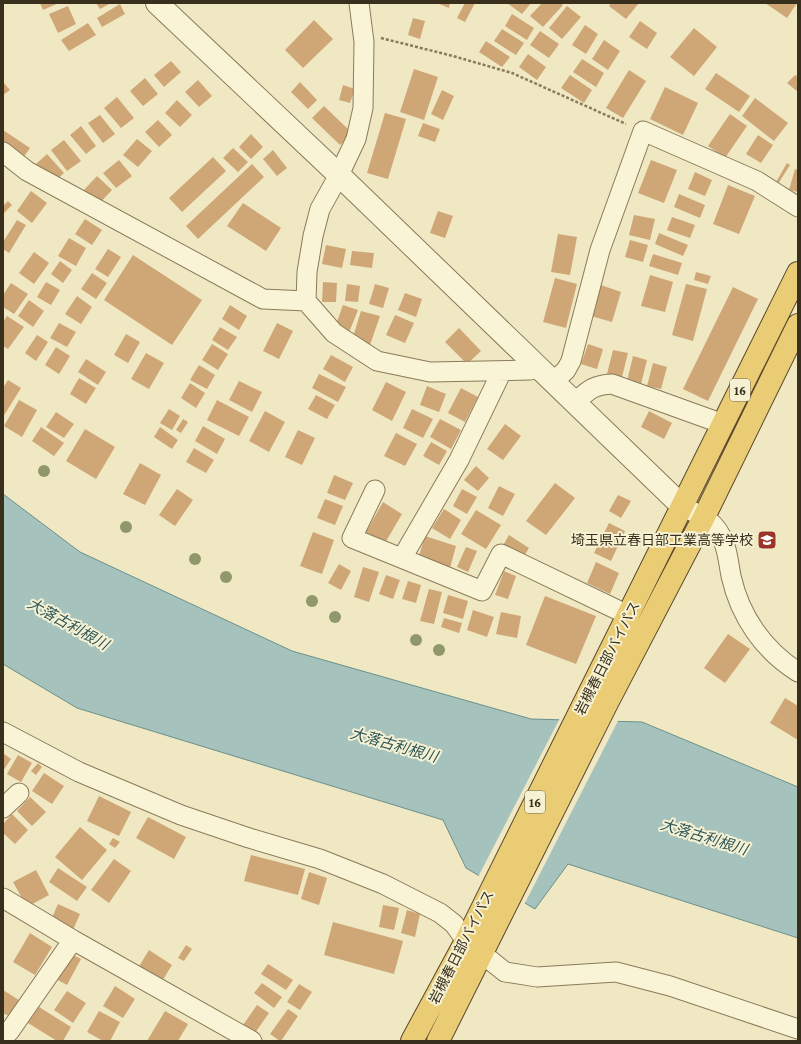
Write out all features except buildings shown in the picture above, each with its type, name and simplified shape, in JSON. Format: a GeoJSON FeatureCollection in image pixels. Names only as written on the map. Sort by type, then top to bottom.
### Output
{"type":"FeatureCollection","features":[{"type":"Feature","properties":{"kind":"highway","name":"岩槻春日部バイパス"},"geometry":{"type":"LineString","coordinates":[[597,700],[628,615],[798,273]]}},
{"type":"Feature","properties":{"kind":"highway","name":"岩槻春日部バイパス"},"geometry":{"type":"LineString","coordinates":[[412,1041],[473,948],[597,700],[704,517],[798,325]]}},
{"type":"Feature","properties":{"kind":"highway","name":"岩槻春日部バイパス"},"geometry":{"type":"LineString","coordinates":[[438,1041],[473,948]]}},
{"type":"Feature","properties":{"kind":"street"},"geometry":{"type":"LineString","coordinates":[[157,3],[339,175],[574,404],[682,506],[704,517],[715,526],[722,537],[726,548],[739,602],[749,622],[761,640],[775,654],[798,672]]}},
{"type":"Feature","properties":{"kind":"street"},"geometry":{"type":"LineString","coordinates":[[359,3],[363,33],[363,108],[356,138],[339,175],[320,208],[313,236],[307,272],[306,301],[334,333],[377,361],[430,372],[530,370],[545,375],[566,370],[571,361],[600,250],[643,132],[757,181],[798,207]]}},
{"type":"Feature","properties":{"kind":"street"},"geometry":{"type":"LineString","coordinates":[[3,152],[26,171],[263,299],[306,301]]}},
{"type":"Feature","properties":{"kind":"street"},"geometry":{"type":"LineString","coordinates":[[402,558],[459,460],[502,371]]}},
{"type":"Feature","properties":{"kind":"street"},"geometry":{"type":"LineString","coordinates":[[574,404],[589,390],[600,385],[612,384],[723,424]]}},
{"type":"Feature","properties":{"kind":"street"},"geometry":{"type":"LineString","coordinates":[[376,490],[352,538],[482,591],[501,554],[628,615]]}},
{"type":"Feature","properties":{"kind":"street"},"geometry":{"type":"LineString","coordinates":[[3,732],[79,772],[181,815],[249,838],[320,859],[383,884],[440,913],[454,924],[473,948],[505,972],[537,977],[616,972],[670,986],[798,1029]]}},
{"type":"Feature","properties":{"kind":"street"},"geometry":{"type":"LineString","coordinates":[[3,808],[19,793]]}},
{"type":"Feature","properties":{"kind":"street"},"geometry":{"type":"LineString","coordinates":[[3,898],[73,940],[252,1041]]}},
{"type":"Feature","properties":{"kind":"street"},"geometry":{"type":"LineString","coordinates":[[9,1032],[73,940]]}},
{"type":"Feature","properties":{"kind":"path"},"geometry":{"type":"LineString","coordinates":[[363,33],[512,73],[643,132]]}},
{"type":"Feature","properties":{"kind":"water","name":"大落古利根川"},"geometry":{"type":"Polygon","coordinates":[[[3,494],[80,552],[292,651],[531,719],[642,722],[798,787],[798,938],[568,864],[535,909],[466,868],[443,820],[77,708],[3,664],[3,494]]]}},
{"type":"Feature","properties":{"kind":"pier"},"geometry":{"type":"Polygon","coordinates":[[[560,718],[619,719],[524,905],[478,877],[560,718]]]}},
{"type":"Feature","properties":{"kind":"place","name":"埼玉県立春日部工業高等学校"},"geometry":{"type":"Point","coordinates":[767,540]}}]}
